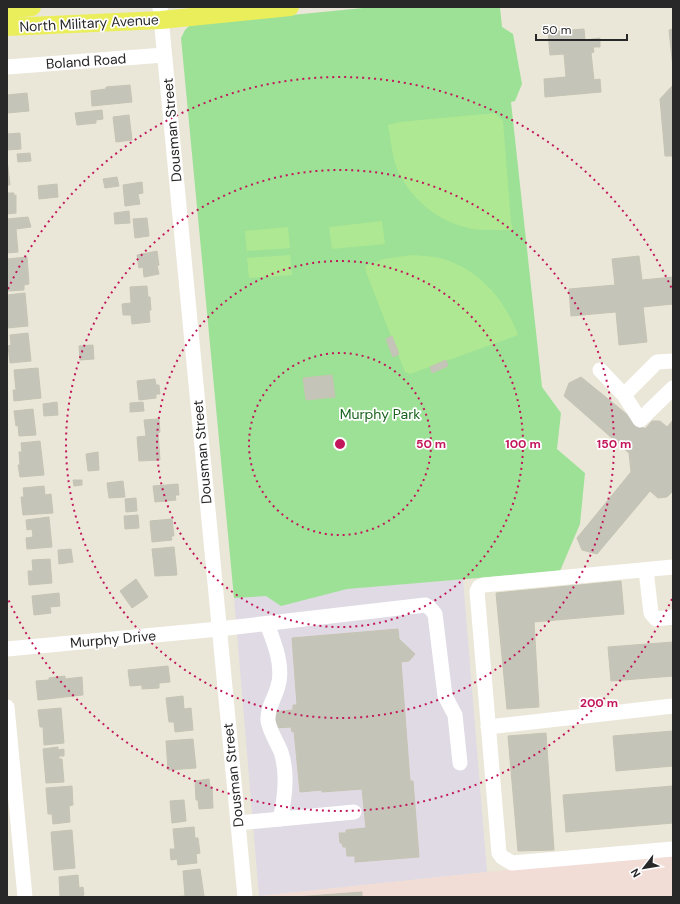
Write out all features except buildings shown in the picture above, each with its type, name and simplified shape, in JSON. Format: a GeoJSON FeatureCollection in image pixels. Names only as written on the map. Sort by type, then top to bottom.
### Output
{"type":"FeatureCollection","features":[{"type":"Feature","properties":{"kind":"main road","name":"North Military Avenue"},"geometry":{"type":"LineString","coordinates":[[7,10],[32,7]]}},
{"type":"Feature","properties":{"kind":"main road","name":"North Military Avenue"},"geometry":{"type":"LineString","coordinates":[[7,27],[161,13],[290,7]]}},
{"type":"Feature","properties":{"kind":"street","name":"Dousman Street"},"geometry":{"type":"LineString","coordinates":[[161,13],[245,897]]}},
{"type":"Feature","properties":{"kind":"street","name":"Boland Road"},"geometry":{"type":"LineString","coordinates":[[7,67],[164,55]]}},
{"type":"Feature","properties":{"kind":"street"},"geometry":{"type":"LineString","coordinates":[[624,395],[657,362],[673,361]]}},
{"type":"Feature","properties":{"kind":"street"},"geometry":{"type":"LineString","coordinates":[[600,370],[624,395],[640,420],[673,388]]}},
{"type":"Feature","properties":{"kind":"street"},"geometry":{"type":"LineString","coordinates":[[673,567],[484,585],[477,591],[499,852],[502,857],[512,863],[673,849]]}},
{"type":"Feature","properties":{"kind":"street"},"geometry":{"type":"LineString","coordinates":[[646,570],[651,613],[656,619],[673,617]]}},
{"type":"Feature","properties":{"kind":"street","name":"Murphy Drive"},"geometry":{"type":"LineString","coordinates":[[7,649],[267,624],[424,605],[430,608],[435,614],[445,696],[455,715],[460,763]]}},
{"type":"Feature","properties":{"kind":"street"},"geometry":{"type":"LineString","coordinates":[[267,624],[276,647],[280,676],[269,710],[268,721],[283,758],[285,789],[280,819]]}},
{"type":"Feature","properties":{"kind":"street"},"geometry":{"type":"LineString","coordinates":[[7,706],[25,897]]}},
{"type":"Feature","properties":{"kind":"street"},"geometry":{"type":"LineString","coordinates":[[488,727],[673,706]]}},
{"type":"Feature","properties":{"kind":"street"},"geometry":{"type":"LineString","coordinates":[[238,823],[354,812]]}},
{"type":"Feature","properties":{"kind":"shaded area"},"geometry":{"type":"Polygon","coordinates":[[[463,579],[487,872],[259,896],[234,598],[463,579]]]}},
{"type":"Feature","properties":{"kind":"shaded area"},"geometry":{"type":"Polygon","coordinates":[[[673,854],[673,897],[259,897],[487,872],[673,854]]]}},
{"type":"Feature","properties":{"kind":"green space","name":"Murphy Park"},"geometry":{"type":"Polygon","coordinates":[[[373,7],[500,7],[502,27],[513,34],[522,84],[515,101],[511,102],[542,387],[561,413],[557,449],[585,473],[580,524],[560,571],[347,589],[281,606],[266,596],[234,598],[181,38],[185,30],[190,25],[373,7]]]}},
{"type":"Feature","properties":{"kind":"green space"},"geometry":{"type":"Polygon","coordinates":[[[495,113],[503,121],[511,222],[513,230],[482,230],[468,228],[443,219],[432,212],[413,194],[398,171],[393,154],[388,125],[400,122],[495,113]]]}},
{"type":"Feature","properties":{"kind":"green space"},"geometry":{"type":"Polygon","coordinates":[[[382,221],[385,244],[332,249],[329,227],[382,221]]]}},
{"type":"Feature","properties":{"kind":"green space"},"geometry":{"type":"Polygon","coordinates":[[[288,227],[290,248],[247,251],[245,231],[288,227]]]}},
{"type":"Feature","properties":{"kind":"green space"},"geometry":{"type":"Polygon","coordinates":[[[290,255],[292,275],[249,278],[247,258],[290,255]]]}},
{"type":"Feature","properties":{"kind":"green space"},"geometry":{"type":"Polygon","coordinates":[[[412,255],[443,259],[456,264],[480,279],[498,298],[513,322],[518,335],[410,374],[405,372],[365,266],[384,259],[412,255]]]}}]}
